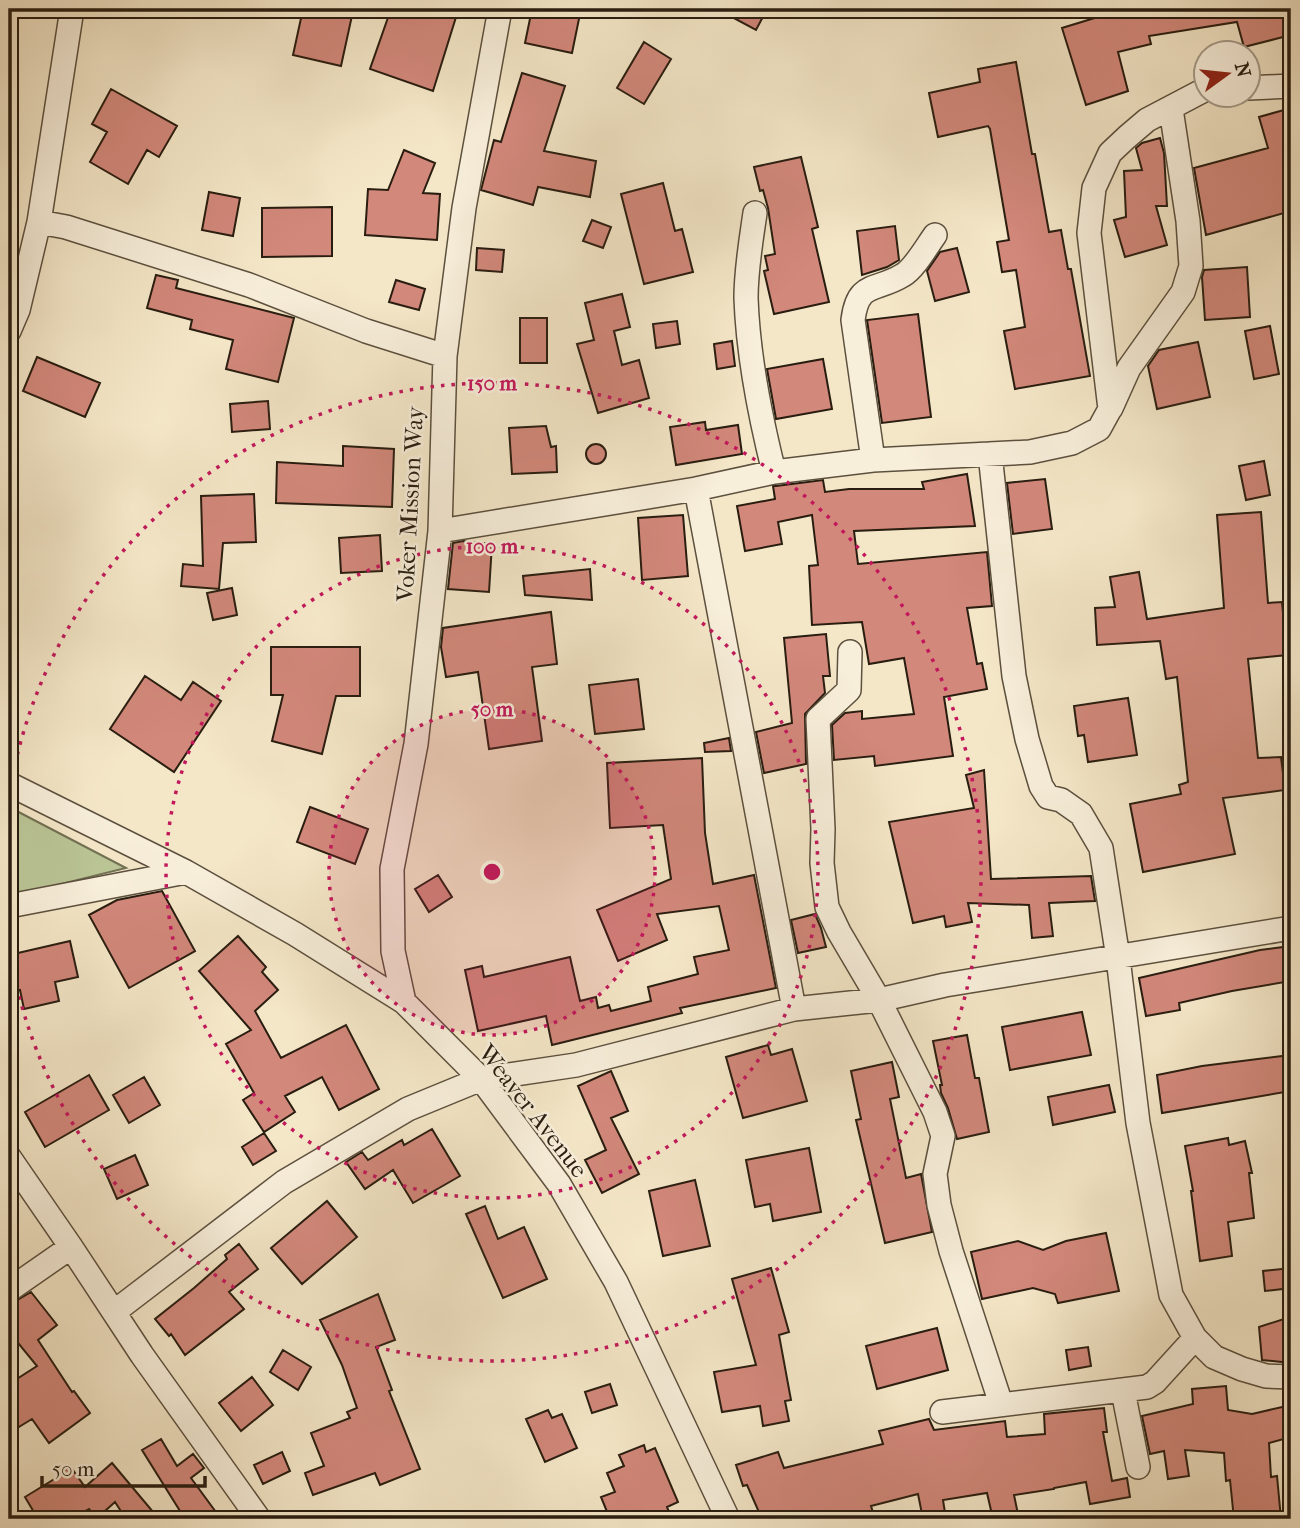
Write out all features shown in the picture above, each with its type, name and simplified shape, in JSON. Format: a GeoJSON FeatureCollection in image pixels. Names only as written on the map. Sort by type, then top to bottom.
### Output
{"type":"FeatureCollection","features":[{"type":"Feature","properties":{"kind":"street"},"geometry":{"type":"LineString","coordinates":[[9,331],[18,310],[39,222],[72,9]]}},
{"type":"Feature","properties":{"kind":"street","name":"Voker Mission Way"},"geometry":{"type":"LineString","coordinates":[[404,1002],[393,951],[392,869],[416,744],[440,531],[445,356],[464,208],[500,9]]}},
{"type":"Feature","properties":{"kind":"street"},"geometry":{"type":"LineString","coordinates":[[1262,87],[1291,86]]}},
{"type":"Feature","properties":{"kind":"street"},"geometry":{"type":"LineString","coordinates":[[1111,409],[1089,233],[1094,188],[1110,153],[1147,120],[1192,97]]}},
{"type":"Feature","properties":{"kind":"street"},"geometry":{"type":"LineString","coordinates":[[440,531],[696,489],[774,472],[873,460],[1030,452],[1072,443],[1099,429],[1129,368],[1183,292],[1191,266],[1188,221],[1171,109]]}},
{"type":"Feature","properties":{"kind":"street"},"geometry":{"type":"LineString","coordinates":[[755,212],[747,262],[748,331],[764,433],[774,472]]}},
{"type":"Feature","properties":{"kind":"street"},"geometry":{"type":"LineString","coordinates":[[39,222],[66,227],[249,285],[366,331],[445,356]]}},
{"type":"Feature","properties":{"kind":"street"},"geometry":{"type":"LineString","coordinates":[[873,460],[853,320],[855,302],[867,290],[906,275],[935,235]]}},
{"type":"Feature","properties":{"kind":"street"},"geometry":{"type":"LineString","coordinates":[[990,454],[1014,676],[1027,739],[1041,786],[1048,796],[1061,800],[1081,814],[1101,849],[1118,958],[1138,1123],[1171,1295],[1195,1338],[1213,1357],[1266,1376],[1291,1377]]}},
{"type":"Feature","properties":{"kind":"street"},"geometry":{"type":"LineString","coordinates":[[696,489],[794,1009]]}},
{"type":"Feature","properties":{"kind":"street"},"geometry":{"type":"LineString","coordinates":[[850,652],[849,690],[818,719],[822,863],[827,907],[924,1086],[943,1136],[935,1174],[939,1205],[951,1251],[1001,1404]]}},
{"type":"Feature","properties":{"kind":"street","name":"Weaver Avenue"},"geometry":{"type":"LineString","coordinates":[[9,784],[186,872],[295,934],[404,1002],[481,1079],[559,1184],[616,1282],[728,1519]]}},
{"type":"Feature","properties":{"kind":"street"},"geometry":{"type":"LineString","coordinates":[[9,906],[186,872]]}},
{"type":"Feature","properties":{"kind":"street"},"geometry":{"type":"LineString","coordinates":[[114,1312],[284,1182],[408,1109],[481,1079],[576,1065],[794,1009],[879,1000],[945,985],[1291,928]]}},
{"type":"Feature","properties":{"kind":"street"},"geometry":{"type":"LineString","coordinates":[[9,1157],[142,1355],[259,1519]]}},
{"type":"Feature","properties":{"kind":"street"},"geometry":{"type":"LineString","coordinates":[[9,1290],[71,1247]]}},
{"type":"Feature","properties":{"kind":"street"},"geometry":{"type":"LineString","coordinates":[[942,1412],[1147,1387],[1155,1382],[1195,1338]]}},
{"type":"Feature","properties":{"kind":"street"},"geometry":{"type":"LineString","coordinates":[[1123,1391],[1138,1467]]}},
{"type":"Feature","properties":{"kind":"green space"},"geometry":{"type":"Polygon","coordinates":[[[9,807],[126,868],[9,897],[9,807]]]}},
{"type":"Feature","properties":{"kind":"building"},"geometry":{"type":"Polygon","coordinates":[[[303,9],[353,11],[341,66],[293,55],[303,9]]]}},
{"type":"Feature","properties":{"kind":"building"},"geometry":{"type":"Polygon","coordinates":[[[391,9],[434,9],[456,17],[433,91],[370,69],[391,9]]]}},
{"type":"Feature","properties":{"kind":"building"},"geometry":{"type":"Polygon","coordinates":[[[532,9],[581,9],[572,53],[525,43],[532,9]]]}},
{"type":"Feature","properties":{"kind":"building"},"geometry":{"type":"Polygon","coordinates":[[[717,9],[767,9],[756,30],[717,9]]]}},
{"type":"Feature","properties":{"kind":"building"},"geometry":{"type":"Polygon","coordinates":[[[1124,9],[1291,9],[1291,35],[1262,42],[1262,38],[1241,38],[1237,22],[1149,36],[1151,44],[1118,52],[1128,91],[1086,105],[1062,28],[1124,9]]]}},
{"type":"Feature","properties":{"kind":"building"},"geometry":{"type":"Polygon","coordinates":[[[644,42],[671,59],[644,104],[617,88],[644,42]]]}},
{"type":"Feature","properties":{"kind":"building"},"geometry":{"type":"Polygon","coordinates":[[[1016,62],[1049,232],[1061,230],[1068,269],[1071,269],[1090,376],[1015,389],[1004,331],[1025,327],[1016,270],[1002,272],[997,242],[1009,240],[990,129],[988,126],[938,137],[929,93],[980,82],[978,69],[1016,62]]]}},
{"type":"Feature","properties":{"kind":"building"},"geometry":{"type":"Polygon","coordinates":[[[522,73],[565,86],[544,151],[596,161],[590,197],[538,187],[533,205],[481,190],[494,140],[501,142],[522,73]]]}},
{"type":"Feature","properties":{"kind":"building"},"geometry":{"type":"Polygon","coordinates":[[[111,89],[177,126],[159,157],[147,150],[128,184],[90,162],[107,132],[92,124],[111,89]]]}},
{"type":"Feature","properties":{"kind":"building"},"geometry":{"type":"Polygon","coordinates":[[[1291,108],[1291,211],[1206,235],[1194,168],[1268,148],[1259,117],[1291,108]]]}},
{"type":"Feature","properties":{"kind":"building"},"geometry":{"type":"Polygon","coordinates":[[[1160,138],[1164,153],[1167,206],[1156,206],[1167,245],[1125,257],[1114,220],[1126,217],[1124,171],[1142,170],[1136,148],[1142,143],[1160,138]]]}},
{"type":"Feature","properties":{"kind":"building"},"geometry":{"type":"Polygon","coordinates":[[[404,150],[435,163],[423,193],[440,194],[437,240],[365,235],[368,189],[388,190],[404,150]]]}},
{"type":"Feature","properties":{"kind":"building"},"geometry":{"type":"Polygon","coordinates":[[[801,157],[818,227],[812,229],[829,302],[774,314],[764,271],[768,270],[765,256],[775,254],[768,208],[754,167],[801,157]]]}},
{"type":"Feature","properties":{"kind":"building"},"geometry":{"type":"Polygon","coordinates":[[[663,183],[675,231],[682,229],[693,272],[644,284],[621,194],[663,183]]]}},
{"type":"Feature","properties":{"kind":"building"},"geometry":{"type":"Polygon","coordinates":[[[209,192],[240,198],[233,236],[202,230],[209,192]]]}},
{"type":"Feature","properties":{"kind":"building"},"geometry":{"type":"Polygon","coordinates":[[[332,207],[332,256],[262,257],[262,208],[332,207]]]}},
{"type":"Feature","properties":{"kind":"building"},"geometry":{"type":"Polygon","coordinates":[[[592,220],[611,227],[603,248],[583,241],[592,220]]]}},
{"type":"Feature","properties":{"kind":"building"},"geometry":{"type":"Polygon","coordinates":[[[895,226],[899,260],[862,275],[857,231],[895,226]]]}},
{"type":"Feature","properties":{"kind":"building"},"geometry":{"type":"Polygon","coordinates":[[[477,248],[504,250],[502,272],[476,270],[477,248]]]}},
{"type":"Feature","properties":{"kind":"building"},"geometry":{"type":"Polygon","coordinates":[[[957,248],[969,292],[935,301],[927,271],[940,252],[957,248]]]}},
{"type":"Feature","properties":{"kind":"building"},"geometry":{"type":"Polygon","coordinates":[[[1247,267],[1250,317],[1205,320],[1202,277],[1204,270],[1247,267]]]}},
{"type":"Feature","properties":{"kind":"building"},"geometry":{"type":"Polygon","coordinates":[[[156,275],[178,280],[176,288],[294,318],[278,382],[226,369],[233,340],[190,329],[192,320],[147,308],[156,275]]]}},
{"type":"Feature","properties":{"kind":"building"},"geometry":{"type":"Polygon","coordinates":[[[396,280],[425,289],[419,310],[389,302],[396,280]]]}},
{"type":"Feature","properties":{"kind":"building"},"geometry":{"type":"Polygon","coordinates":[[[622,294],[630,327],[614,331],[622,365],[639,360],[649,398],[598,413],[577,344],[594,340],[585,303],[622,294]]]}},
{"type":"Feature","properties":{"kind":"building"},"geometry":{"type":"Polygon","coordinates":[[[918,314],[931,417],[882,423],[867,320],[918,314]]]}},
{"type":"Feature","properties":{"kind":"building"},"geometry":{"type":"Polygon","coordinates":[[[520,318],[547,318],[547,363],[520,363],[520,318]]]}},
{"type":"Feature","properties":{"kind":"building"},"geometry":{"type":"Polygon","coordinates":[[[677,321],[680,344],[656,348],[653,324],[677,321]]]}},
{"type":"Feature","properties":{"kind":"building"},"geometry":{"type":"Polygon","coordinates":[[[1270,326],[1279,374],[1254,379],[1245,331],[1270,326]]]}},
{"type":"Feature","properties":{"kind":"building"},"geometry":{"type":"Polygon","coordinates":[[[732,341],[735,366],[717,369],[714,344],[732,341]]]}},
{"type":"Feature","properties":{"kind":"building"},"geometry":{"type":"Polygon","coordinates":[[[1198,342],[1210,397],[1157,409],[1148,366],[1159,350],[1198,342]]]}},
{"type":"Feature","properties":{"kind":"building"},"geometry":{"type":"Polygon","coordinates":[[[37,357],[100,383],[85,417],[23,391],[37,357]]]}},
{"type":"Feature","properties":{"kind":"building"},"geometry":{"type":"Polygon","coordinates":[[[823,359],[832,409],[776,419],[767,369],[823,359]]]}},
{"type":"Feature","properties":{"kind":"building"},"geometry":{"type":"Polygon","coordinates":[[[268,401],[270,429],[232,432],[230,404],[268,401]]]}},
{"type":"Feature","properties":{"kind":"building"},"geometry":{"type":"Polygon","coordinates":[[[705,422],[706,430],[738,425],[742,454],[676,465],[670,427],[705,422]]]}},
{"type":"Feature","properties":{"kind":"building"},"geometry":{"type":"Polygon","coordinates":[[[546,426],[551,447],[556,446],[557,472],[512,474],[509,428],[546,426]]]}},
{"type":"Feature","properties":{"kind":"building"},"geometry":{"type":"Polygon","coordinates":[[[592,444],[600,444],[606,454],[600,464],[592,464],[586,458],[586,450],[592,444]]]}},
{"type":"Feature","properties":{"kind":"building"},"geometry":{"type":"Polygon","coordinates":[[[343,446],[394,449],[392,507],[276,503],[277,462],[343,466],[343,446]]]}},
{"type":"Feature","properties":{"kind":"building"},"geometry":{"type":"Polygon","coordinates":[[[1264,461],[1270,495],[1246,500],[1239,466],[1264,461]]]}},
{"type":"Feature","properties":{"kind":"building"},"geometry":{"type":"Polygon","coordinates":[[[967,474],[975,526],[854,531],[858,564],[987,552],[992,606],[967,608],[977,664],[982,663],[987,689],[944,697],[953,756],[875,766],[874,756],[834,760],[832,725],[845,713],[862,711],[862,719],[914,714],[904,658],[869,664],[862,622],[812,625],[809,566],[818,565],[812,515],[778,522],[782,544],[745,551],[737,506],[775,499],[773,486],[823,480],[825,492],[849,489],[924,489],[922,482],[967,474]]]}},
{"type":"Feature","properties":{"kind":"building"},"geometry":{"type":"Polygon","coordinates":[[[1045,479],[1052,529],[1013,534],[1007,483],[1045,479]]]}},
{"type":"Feature","properties":{"kind":"building"},"geometry":{"type":"Polygon","coordinates":[[[254,494],[256,542],[223,543],[219,589],[181,586],[183,564],[203,566],[201,496],[254,494]]]}},
{"type":"Feature","properties":{"kind":"building"},"geometry":{"type":"Polygon","coordinates":[[[1261,512],[1268,603],[1282,602],[1287,655],[1248,659],[1258,758],[1281,757],[1285,790],[1223,798],[1235,854],[1143,872],[1130,804],[1181,794],[1179,785],[1188,782],[1177,677],[1166,679],[1160,641],[1097,645],[1095,608],[1115,607],[1110,577],[1139,572],[1147,619],[1224,608],[1217,515],[1261,512]]]}},
{"type":"Feature","properties":{"kind":"building"},"geometry":{"type":"Polygon","coordinates":[[[683,515],[688,576],[642,580],[638,518],[683,515]]]}},
{"type":"Feature","properties":{"kind":"building"},"geometry":{"type":"Polygon","coordinates":[[[380,535],[382,571],[341,573],[339,538],[380,535]]]}},
{"type":"Feature","properties":{"kind":"building"},"geometry":{"type":"Polygon","coordinates":[[[463,541],[492,544],[489,592],[448,589],[453,543],[463,541]]]}},
{"type":"Feature","properties":{"kind":"building"},"geometry":{"type":"Polygon","coordinates":[[[590,569],[592,600],[525,595],[523,576],[590,569]]]}},
{"type":"Feature","properties":{"kind":"building"},"geometry":{"type":"Polygon","coordinates":[[[232,588],[237,615],[213,620],[207,593],[232,588]]]}},
{"type":"Feature","properties":{"kind":"building"},"geometry":{"type":"Polygon","coordinates":[[[551,612],[557,664],[532,667],[542,741],[489,749],[478,672],[446,677],[441,647],[443,628],[551,612]]]}},
{"type":"Feature","properties":{"kind":"building"},"geometry":{"type":"Polygon","coordinates":[[[826,634],[830,676],[823,676],[825,693],[805,714],[806,764],[764,773],[756,732],[792,723],[784,638],[826,634]]]}},
{"type":"Feature","properties":{"kind":"building"},"geometry":{"type":"Polygon","coordinates":[[[271,647],[360,647],[360,696],[336,696],[322,754],[272,741],[283,695],[271,695],[271,647]]]}},
{"type":"Feature","properties":{"kind":"building"},"geometry":{"type":"Polygon","coordinates":[[[145,676],[181,700],[193,682],[221,701],[174,772],[110,729],[145,676]]]}},
{"type":"Feature","properties":{"kind":"building"},"geometry":{"type":"Polygon","coordinates":[[[638,679],[644,729],[595,734],[589,685],[638,679]]]}},
{"type":"Feature","properties":{"kind":"building"},"geometry":{"type":"Polygon","coordinates":[[[1128,698],[1137,755],[1088,762],[1084,735],[1078,736],[1074,706],[1128,698]]]}},
{"type":"Feature","properties":{"kind":"building"},"geometry":{"type":"Polygon","coordinates":[[[729,738],[731,751],[705,752],[704,743],[729,738]]]}},
{"type":"Feature","properties":{"kind":"building"},"geometry":{"type":"Polygon","coordinates":[[[702,758],[705,833],[713,884],[754,875],[776,988],[680,1008],[682,1013],[552,1045],[546,1016],[478,1031],[465,970],[482,966],[484,977],[570,957],[580,1001],[596,997],[598,1008],[609,1005],[611,1011],[651,1001],[648,987],[698,974],[694,957],[729,950],[719,906],[657,914],[667,940],[618,961],[597,910],[671,879],[663,825],[610,828],[607,763],[702,758]]]}},
{"type":"Feature","properties":{"kind":"building"},"geometry":{"type":"Polygon","coordinates":[[[984,770],[991,879],[1091,876],[1095,901],[1049,903],[1053,936],[1032,938],[1029,905],[968,903],[972,922],[946,927],[944,916],[913,923],[889,822],[974,808],[966,775],[984,770]]]}},
{"type":"Feature","properties":{"kind":"building"},"geometry":{"type":"Polygon","coordinates":[[[310,807],[368,829],[355,864],[297,842],[310,807]]]}},
{"type":"Feature","properties":{"kind":"building"},"geometry":{"type":"Polygon","coordinates":[[[438,875],[452,897],[429,912],[415,889],[438,875]]]}},
{"type":"Feature","properties":{"kind":"building"},"geometry":{"type":"Polygon","coordinates":[[[162,891],[195,951],[129,988],[89,915],[117,900],[162,891]]]}},
{"type":"Feature","properties":{"kind":"building"},"geometry":{"type":"Polygon","coordinates":[[[815,914],[826,947],[798,953],[791,920],[815,914]]]}},
{"type":"Feature","properties":{"kind":"building"},"geometry":{"type":"Polygon","coordinates":[[[238,936],[266,967],[262,972],[278,990],[255,1011],[281,1058],[346,1025],[379,1089],[339,1110],[322,1077],[285,1096],[295,1112],[264,1132],[243,1100],[254,1093],[226,1044],[251,1030],[199,971],[238,936]]]}},
{"type":"Feature","properties":{"kind":"building"},"geometry":{"type":"Polygon","coordinates":[[[70,941],[78,977],[55,982],[59,1001],[24,1009],[20,990],[9,992],[9,955],[70,941]]]}},
{"type":"Feature","properties":{"kind":"building"},"geometry":{"type":"Polygon","coordinates":[[[1291,946],[1291,981],[1179,1003],[1180,1010],[1146,1016],[1139,978],[1260,950],[1291,946]]]}},
{"type":"Feature","properties":{"kind":"building"},"geometry":{"type":"Polygon","coordinates":[[[1082,1012],[1091,1055],[1010,1070],[1002,1027],[1082,1012]]]}},
{"type":"Feature","properties":{"kind":"building"},"geometry":{"type":"Polygon","coordinates":[[[967,1035],[975,1078],[979,1078],[989,1132],[957,1139],[941,1093],[942,1085],[933,1041],[967,1035]]]}},
{"type":"Feature","properties":{"kind":"building"},"geometry":{"type":"Polygon","coordinates":[[[768,1045],[771,1055],[792,1049],[807,1101],[743,1118],[726,1057],[768,1045]]]}},
{"type":"Feature","properties":{"kind":"building"},"geometry":{"type":"Polygon","coordinates":[[[1291,1055],[1291,1091],[1162,1113],[1157,1075],[1202,1066],[1291,1055]]]}},
{"type":"Feature","properties":{"kind":"building"},"geometry":{"type":"Polygon","coordinates":[[[892,1062],[899,1097],[890,1099],[906,1178],[921,1174],[932,1232],[885,1243],[856,1120],[861,1119],[851,1071],[892,1062]]]}},
{"type":"Feature","properties":{"kind":"building"},"geometry":{"type":"Polygon","coordinates":[[[611,1071],[628,1111],[611,1118],[639,1174],[602,1193],[585,1160],[606,1150],[578,1086],[611,1071]]]}},
{"type":"Feature","properties":{"kind":"building"},"geometry":{"type":"Polygon","coordinates":[[[89,1075],[109,1110],[45,1147],[25,1112],[89,1075]]]}},
{"type":"Feature","properties":{"kind":"building"},"geometry":{"type":"Polygon","coordinates":[[[144,1077],[160,1105],[129,1123],[113,1095],[144,1077]]]}},
{"type":"Feature","properties":{"kind":"building"},"geometry":{"type":"Polygon","coordinates":[[[1109,1085],[1115,1112],[1053,1125],[1048,1097],[1109,1085]]]}},
{"type":"Feature","properties":{"kind":"building"},"geometry":{"type":"Polygon","coordinates":[[[432,1129],[460,1176],[413,1203],[393,1170],[365,1189],[346,1162],[362,1152],[368,1160],[402,1140],[404,1145],[432,1129]]]}},
{"type":"Feature","properties":{"kind":"building"},"geometry":{"type":"Polygon","coordinates":[[[264,1133],[276,1151],[253,1165],[242,1147],[264,1133]]]}},
{"type":"Feature","properties":{"kind":"building"},"geometry":{"type":"Polygon","coordinates":[[[1228,1138],[1229,1145],[1245,1141],[1252,1173],[1249,1173],[1254,1218],[1228,1222],[1232,1256],[1200,1261],[1193,1191],[1185,1146],[1228,1138]]]}},
{"type":"Feature","properties":{"kind":"building"},"geometry":{"type":"Polygon","coordinates":[[[809,1148],[821,1212],[773,1221],[770,1204],[755,1207],[746,1160],[809,1148]]]}},
{"type":"Feature","properties":{"kind":"building"},"geometry":{"type":"Polygon","coordinates":[[[135,1155],[148,1185],[117,1199],[104,1169],[135,1155]]]}},
{"type":"Feature","properties":{"kind":"building"},"geometry":{"type":"Polygon","coordinates":[[[695,1180],[710,1246],[663,1256],[649,1191],[695,1180]]]}},
{"type":"Feature","properties":{"kind":"building"},"geometry":{"type":"Polygon","coordinates":[[[327,1201],[357,1237],[302,1284],[271,1248],[327,1201]]]}},
{"type":"Feature","properties":{"kind":"building"},"geometry":{"type":"Polygon","coordinates":[[[485,1206],[498,1239],[524,1227],[547,1279],[503,1298],[466,1214],[485,1206]]]}},
{"type":"Feature","properties":{"kind":"building"},"geometry":{"type":"Polygon","coordinates":[[[1106,1233],[1119,1291],[1058,1303],[1055,1294],[1033,1288],[982,1299],[971,1252],[1018,1241],[1043,1250],[1066,1241],[1106,1233]]]}},
{"type":"Feature","properties":{"kind":"building"},"geometry":{"type":"Polygon","coordinates":[[[239,1244],[258,1269],[229,1292],[244,1309],[185,1355],[171,1334],[169,1336],[155,1319],[227,1259],[225,1255],[239,1244]]]}},
{"type":"Feature","properties":{"kind":"building"},"geometry":{"type":"Polygon","coordinates":[[[771,1268],[789,1332],[779,1335],[791,1400],[785,1401],[789,1421],[763,1426],[760,1406],[722,1412],[714,1372],[756,1365],[732,1279],[771,1268]]]}},
{"type":"Feature","properties":{"kind":"building"},"geometry":{"type":"Polygon","coordinates":[[[1291,1268],[1291,1288],[1265,1291],[1263,1271],[1291,1268]]]}},
{"type":"Feature","properties":{"kind":"building"},"geometry":{"type":"Polygon","coordinates":[[[31,1292],[57,1325],[38,1340],[72,1392],[74,1391],[90,1413],[49,1443],[32,1419],[9,1433],[9,1384],[37,1366],[9,1332],[9,1305],[31,1292]]]}},
{"type":"Feature","properties":{"kind":"building"},"geometry":{"type":"Polygon","coordinates":[[[378,1294],[395,1340],[376,1347],[392,1390],[389,1391],[420,1469],[380,1485],[375,1473],[313,1495],[305,1473],[324,1466],[311,1433],[350,1418],[347,1412],[357,1408],[342,1365],[320,1320],[378,1294]]]}},
{"type":"Feature","properties":{"kind":"building"},"geometry":{"type":"Polygon","coordinates":[[[1287,1318],[1291,1339],[1291,1363],[1262,1360],[1259,1327],[1287,1318]]]}},
{"type":"Feature","properties":{"kind":"building"},"geometry":{"type":"Polygon","coordinates":[[[937,1328],[948,1370],[877,1389],[866,1346],[937,1328]]]}},
{"type":"Feature","properties":{"kind":"building"},"geometry":{"type":"Polygon","coordinates":[[[1088,1347],[1091,1366],[1069,1370],[1066,1350],[1088,1347]]]}},
{"type":"Feature","properties":{"kind":"building"},"geometry":{"type":"Polygon","coordinates":[[[283,1350],[311,1367],[298,1390],[270,1372],[283,1350]]]}},
{"type":"Feature","properties":{"kind":"building"},"geometry":{"type":"Polygon","coordinates":[[[252,1377],[273,1405],[241,1431],[219,1403],[252,1377]]]}},
{"type":"Feature","properties":{"kind":"building"},"geometry":{"type":"Polygon","coordinates":[[[610,1384],[617,1405],[592,1413],[585,1392],[610,1384]]]}},
{"type":"Feature","properties":{"kind":"building"},"geometry":{"type":"Polygon","coordinates":[[[1226,1386],[1228,1410],[1252,1414],[1291,1405],[1291,1437],[1269,1443],[1271,1477],[1277,1476],[1281,1519],[1234,1519],[1230,1480],[1226,1481],[1224,1453],[1185,1450],[1189,1476],[1168,1479],[1164,1451],[1150,1454],[1142,1416],[1193,1404],[1192,1389],[1226,1386]]]}},
{"type":"Feature","properties":{"kind":"building"},"geometry":{"type":"Polygon","coordinates":[[[1104,1408],[1107,1432],[1103,1432],[1112,1481],[1127,1478],[1130,1497],[1090,1504],[1086,1482],[1014,1495],[1019,1519],[993,1519],[987,1493],[943,1500],[946,1519],[923,1519],[918,1494],[871,1506],[875,1519],[762,1519],[747,1485],[743,1486],[736,1465],[778,1452],[784,1468],[883,1444],[879,1431],[929,1419],[934,1430],[1005,1421],[1007,1437],[1045,1434],[1044,1414],[1104,1408]]]}},
{"type":"Feature","properties":{"kind":"building"},"geometry":{"type":"Polygon","coordinates":[[[548,1410],[552,1418],[562,1414],[577,1448],[545,1462],[526,1419],[548,1410]]]}},
{"type":"Feature","properties":{"kind":"building"},"geometry":{"type":"Polygon","coordinates":[[[161,1439],[177,1466],[193,1454],[204,1468],[191,1478],[221,1519],[185,1519],[142,1450],[161,1439]]]}},
{"type":"Feature","properties":{"kind":"building"},"geometry":{"type":"Polygon","coordinates":[[[644,1445],[646,1452],[655,1448],[678,1502],[667,1507],[672,1519],[610,1519],[601,1497],[615,1492],[607,1473],[624,1466],[619,1455],[644,1445]]]}},
{"type":"Feature","properties":{"kind":"building"},"geometry":{"type":"Polygon","coordinates":[[[282,1452],[290,1471],[263,1484],[254,1465],[282,1452]]]}},
{"type":"Feature","properties":{"kind":"building"},"geometry":{"type":"Polygon","coordinates":[[[112,1463],[159,1519],[126,1519],[115,1502],[97,1518],[89,1509],[71,1519],[38,1519],[25,1497],[70,1466],[85,1487],[112,1463]]]}}]}
